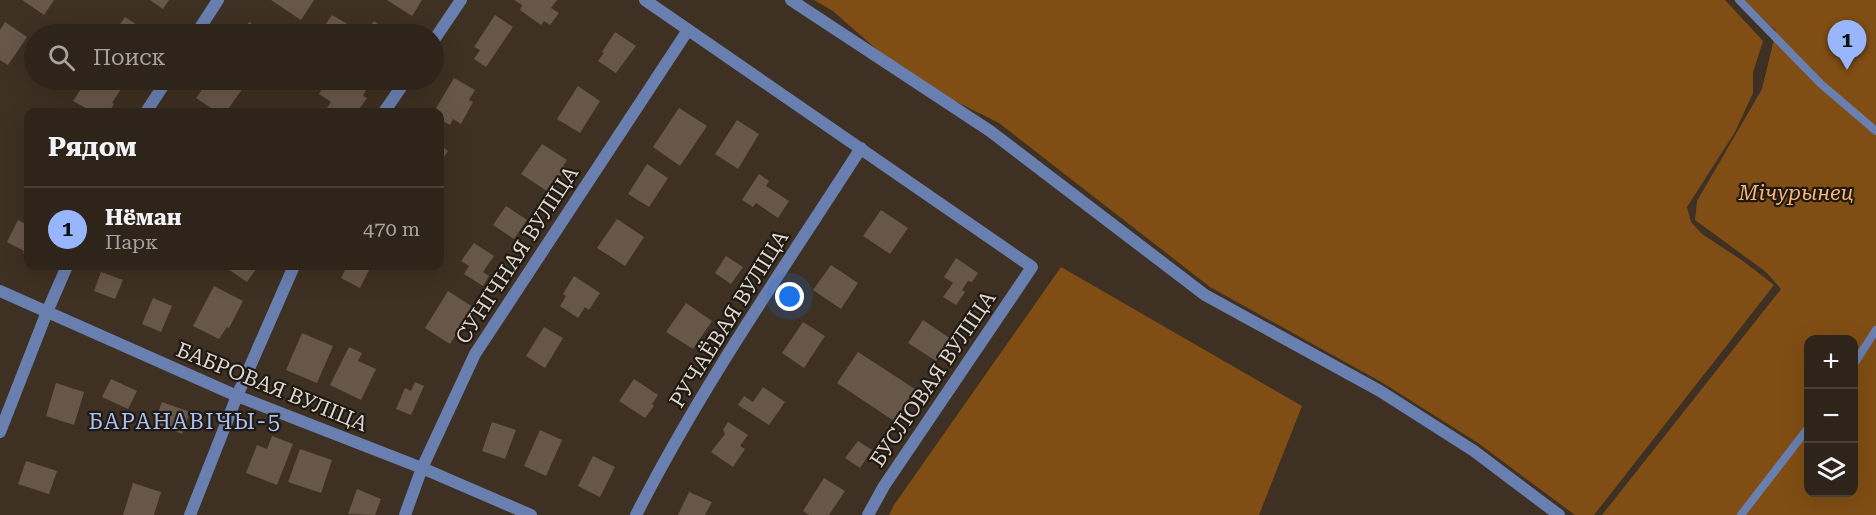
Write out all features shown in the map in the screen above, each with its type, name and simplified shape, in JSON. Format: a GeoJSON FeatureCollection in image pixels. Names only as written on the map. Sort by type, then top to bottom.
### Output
{"type":"FeatureCollection","features":[{"type":"Feature","properties":{"kind":"street"},"geometry":{"type":"LineString","coordinates":[[202,24],[218,0]]}},
{"type":"Feature","properties":{"kind":"street"},"geometry":{"type":"LineString","coordinates":[[444,25],[461,0]]}},
{"type":"Feature","properties":{"kind":"street"},"geometry":{"type":"LineString","coordinates":[[645,0],[861,148]]}},
{"type":"Feature","properties":{"kind":"street"},"geometry":{"type":"LineString","coordinates":[[791,0],[990,131],[1205,295],[1380,391],[1474,451],[1559,515]]}},
{"type":"Feature","properties":{"kind":"street","name":"СУНІЧНАЯ ВУЛІЦА"},"geometry":{"type":"LineString","coordinates":[[405,515],[422,468],[475,354],[688,30]]}},
{"type":"Feature","properties":{"kind":"street"},"geometry":{"type":"LineString","coordinates":[[149,108],[160,90]]}},
{"type":"Feature","properties":{"kind":"street"},"geometry":{"type":"LineString","coordinates":[[387,108],[399,90]]}},
{"type":"Feature","properties":{"kind":"street","name":"БУСЛОВАЯ ВУЛІЦА"},"geometry":{"type":"LineString","coordinates":[[861,148],[1032,267],[884,486],[868,515]]}},
{"type":"Feature","properties":{"kind":"street","name":"РУЧАЁВАЯ ВУЛІЦА"},"geometry":{"type":"LineString","coordinates":[[636,515],[664,460],[713,379],[861,148]]}},
{"type":"Feature","properties":{"kind":"street"},"geometry":{"type":"LineString","coordinates":[[0,432],[65,270]]}},
{"type":"Feature","properties":{"kind":"street"},"geometry":{"type":"LineString","coordinates":[[190,515],[237,396],[292,270]]}},
{"type":"Feature","properties":{"kind":"street","name":"БАБРОВАЯ ВУЛІЦА"},"geometry":{"type":"LineString","coordinates":[[0,291],[237,396],[422,468],[531,515]]}},
{"type":"Feature","properties":{"kind":"lane"},"geometry":{"type":"LineString","coordinates":[[1738,0],[1821,84],[1876,131]]}},
{"type":"Feature","properties":{"kind":"lane"},"geometry":{"type":"LineString","coordinates":[[1858,358],[1876,330]]}},
{"type":"Feature","properties":{"kind":"lane"},"geometry":{"type":"LineString","coordinates":[[1742,515],[1804,434]]}},
{"type":"Feature","properties":{"kind":"green space"},"geometry":{"type":"Polygon","coordinates":[[[814,0],[1725,0],[1763,41],[1753,72],[1753,93],[1735,132],[1687,207],[1691,222],[1702,234],[1774,285],[1594,515],[1575,515],[1478,443],[1383,383],[1210,287],[999,123],[909,78],[833,11],[814,0]]]}},
{"type":"Feature","properties":{"kind":"green space","name":"Мічурынец"},"geometry":{"type":"Polygon","coordinates":[[[1744,0],[1876,0],[1876,515],[1602,515],[1781,289],[1766,272],[1695,220],[1697,201],[1762,89],[1776,31],[1744,0]]]}},
{"type":"Feature","properties":{"kind":"green space"},"geometry":{"type":"Polygon","coordinates":[[[1061,267],[1302,406],[1259,515],[889,515],[1061,267]]]}},
{"type":"Feature","properties":{"kind":"building"},"geometry":{"type":"Polygon","coordinates":[[[22,0],[54,0],[44,15],[22,0]]]}},
{"type":"Feature","properties":{"kind":"building"},"geometry":{"type":"Polygon","coordinates":[[[150,0],[169,0],[163,9],[150,0]]]}},
{"type":"Feature","properties":{"kind":"building"},"geometry":{"type":"Polygon","coordinates":[[[271,0],[314,0],[301,20],[271,0]]]}},
{"type":"Feature","properties":{"kind":"building"},"geometry":{"type":"Polygon","coordinates":[[[387,0],[422,0],[412,16],[387,0]]]}},
{"type":"Feature","properties":{"kind":"building"},"geometry":{"type":"Polygon","coordinates":[[[514,0],[557,0],[551,8],[559,13],[550,25],[544,21],[541,25],[520,10],[522,5],[514,0]]]}},
{"type":"Feature","properties":{"kind":"building"},"geometry":{"type":"Polygon","coordinates":[[[332,15],[347,24],[326,24],[332,15]]]}},
{"type":"Feature","properties":{"kind":"building"},"geometry":{"type":"Polygon","coordinates":[[[495,15],[513,27],[486,67],[474,59],[480,50],[474,47],[495,15]]]}},
{"type":"Feature","properties":{"kind":"building"},"geometry":{"type":"Polygon","coordinates":[[[125,17],[136,24],[120,24],[125,17]]]}},
{"type":"Feature","properties":{"kind":"building"},"geometry":{"type":"Polygon","coordinates":[[[5,22],[24,35],[24,41],[8,65],[0,60],[0,30],[5,22]]]}},
{"type":"Feature","properties":{"kind":"building"},"geometry":{"type":"Polygon","coordinates":[[[615,32],[636,46],[616,73],[598,61],[615,32]]]}},
{"type":"Feature","properties":{"kind":"building"},"geometry":{"type":"Polygon","coordinates":[[[454,78],[475,90],[469,100],[473,102],[461,124],[453,119],[450,125],[444,121],[444,108],[436,108],[454,78]]]}},
{"type":"Feature","properties":{"kind":"building"},"geometry":{"type":"Polygon","coordinates":[[[578,86],[600,101],[580,133],[557,119],[578,86]]]}},
{"type":"Feature","properties":{"kind":"building"},"geometry":{"type":"Polygon","coordinates":[[[80,90],[120,90],[112,108],[86,108],[73,101],[80,90]]]}},
{"type":"Feature","properties":{"kind":"building"},"geometry":{"type":"Polygon","coordinates":[[[202,90],[242,90],[229,108],[211,108],[196,98],[202,90]]]}},
{"type":"Feature","properties":{"kind":"building"},"geometry":{"type":"Polygon","coordinates":[[[322,90],[366,90],[363,96],[367,98],[360,108],[327,108],[331,102],[319,94],[322,90]]]}},
{"type":"Feature","properties":{"kind":"building"},"geometry":{"type":"Polygon","coordinates":[[[679,108],[707,126],[680,166],[653,147],[679,108]]]}},
{"type":"Feature","properties":{"kind":"building"},"geometry":{"type":"Polygon","coordinates":[[[737,120],[759,134],[738,169],[715,154],[737,120]]]}},
{"type":"Feature","properties":{"kind":"building"},"geometry":{"type":"Polygon","coordinates":[[[542,144],[567,160],[563,166],[566,168],[547,191],[521,174],[542,144]]]}},
{"type":"Feature","properties":{"kind":"building"},"geometry":{"type":"Polygon","coordinates":[[[647,164],[668,178],[649,207],[628,194],[647,164]]]}},
{"type":"Feature","properties":{"kind":"building"},"geometry":{"type":"Polygon","coordinates":[[[759,174],[769,181],[766,186],[789,201],[778,218],[756,203],[753,207],[742,200],[759,174]]]}},
{"type":"Feature","properties":{"kind":"building"},"geometry":{"type":"Polygon","coordinates":[[[506,206],[527,220],[514,239],[493,225],[506,206]]]}},
{"type":"Feature","properties":{"kind":"building"},"geometry":{"type":"Polygon","coordinates":[[[881,210],[908,228],[890,254],[863,236],[881,210]]]}},
{"type":"Feature","properties":{"kind":"building"},"geometry":{"type":"Polygon","coordinates":[[[617,219],[644,237],[625,266],[597,248],[617,219]]]}},
{"type":"Feature","properties":{"kind":"building"},"geometry":{"type":"Polygon","coordinates":[[[18,220],[24,223],[24,251],[7,242],[18,220]]]}},
{"type":"Feature","properties":{"kind":"building"},"geometry":{"type":"Polygon","coordinates":[[[474,243],[494,256],[483,272],[489,276],[483,286],[464,274],[469,266],[461,261],[474,243]]]}},
{"type":"Feature","properties":{"kind":"building"},"geometry":{"type":"Polygon","coordinates":[[[726,256],[743,267],[731,284],[715,273],[726,256]]]}},
{"type":"Feature","properties":{"kind":"building"},"geometry":{"type":"Polygon","coordinates":[[[956,258],[978,273],[972,282],[968,281],[962,290],[965,292],[956,305],[943,297],[953,283],[944,277],[956,258]]]}},
{"type":"Feature","properties":{"kind":"building"},"geometry":{"type":"Polygon","coordinates":[[[831,265],[858,283],[841,309],[813,290],[831,265]]]}},
{"type":"Feature","properties":{"kind":"building"},"geometry":{"type":"Polygon","coordinates":[[[229,270],[255,270],[247,282],[229,270]]]}},
{"type":"Feature","properties":{"kind":"building"},"geometry":{"type":"Polygon","coordinates":[[[345,270],[369,270],[360,288],[341,278],[345,270]]]}},
{"type":"Feature","properties":{"kind":"building"},"geometry":{"type":"Polygon","coordinates":[[[101,272],[123,280],[115,299],[94,291],[101,272]]]}},
{"type":"Feature","properties":{"kind":"building"},"geometry":{"type":"Polygon","coordinates":[[[574,276],[600,293],[589,310],[585,307],[578,318],[560,306],[566,296],[563,294],[574,276]]]}},
{"type":"Feature","properties":{"kind":"building"},"geometry":{"type":"Polygon","coordinates":[[[214,286],[243,301],[229,328],[227,327],[219,339],[193,326],[214,286]]]}},
{"type":"Feature","properties":{"kind":"building"},"geometry":{"type":"Polygon","coordinates":[[[448,291],[473,307],[450,344],[425,328],[448,291]]]}},
{"type":"Feature","properties":{"kind":"building"},"geometry":{"type":"Polygon","coordinates":[[[153,298],[172,306],[161,332],[142,324],[153,298]]]}},
{"type":"Feature","properties":{"kind":"building"},"geometry":{"type":"Polygon","coordinates":[[[686,303],[712,321],[693,349],[666,332],[686,303]]]}},
{"type":"Feature","properties":{"kind":"building"},"geometry":{"type":"Polygon","coordinates":[[[923,320],[951,339],[936,361],[908,343],[923,320]]]}},
{"type":"Feature","properties":{"kind":"building"},"geometry":{"type":"Polygon","coordinates":[[[803,322],[825,336],[804,368],[782,353],[803,322]]]}},
{"type":"Feature","properties":{"kind":"building"},"geometry":{"type":"Polygon","coordinates":[[[544,327],[563,338],[545,368],[526,356],[544,327]]]}},
{"type":"Feature","properties":{"kind":"building"},"geometry":{"type":"Polygon","coordinates":[[[302,333],[333,346],[317,383],[286,370],[302,333]]]}},
{"type":"Feature","properties":{"kind":"building"},"geometry":{"type":"Polygon","coordinates":[[[349,347],[362,353],[358,361],[376,369],[361,400],[330,385],[349,347]]]}},
{"type":"Feature","properties":{"kind":"building"},"geometry":{"type":"Polygon","coordinates":[[[858,352],[915,389],[894,421],[837,383],[858,352]]]}},
{"type":"Feature","properties":{"kind":"building"},"geometry":{"type":"Polygon","coordinates":[[[111,379],[137,391],[128,409],[102,397],[111,379]]]}},
{"type":"Feature","properties":{"kind":"building"},"geometry":{"type":"Polygon","coordinates":[[[634,379],[658,395],[652,404],[654,406],[645,418],[619,401],[634,379]]]}},
{"type":"Feature","properties":{"kind":"building"},"geometry":{"type":"Polygon","coordinates":[[[415,382],[424,386],[411,415],[396,409],[405,388],[411,391],[415,382]]]}},
{"type":"Feature","properties":{"kind":"building"},"geometry":{"type":"Polygon","coordinates":[[[56,383],[84,392],[74,425],[46,416],[56,383]]]}},
{"type":"Feature","properties":{"kind":"building"},"geometry":{"type":"Polygon","coordinates":[[[763,387],[785,402],[769,425],[738,405],[744,396],[753,402],[763,387]]]}},
{"type":"Feature","properties":{"kind":"building"},"geometry":{"type":"Polygon","coordinates":[[[162,402],[190,412],[182,434],[154,423],[162,402]]]}},
{"type":"Feature","properties":{"kind":"building"},"geometry":{"type":"Polygon","coordinates":[[[492,422],[516,430],[505,459],[482,451],[492,422]]]}},
{"type":"Feature","properties":{"kind":"building"},"geometry":{"type":"Polygon","coordinates":[[[728,422],[748,435],[740,446],[745,449],[733,467],[711,452],[725,434],[723,430],[728,422]]]}},
{"type":"Feature","properties":{"kind":"building"},"geometry":{"type":"Polygon","coordinates":[[[540,430],[562,440],[546,476],[524,466],[540,430]]]}},
{"type":"Feature","properties":{"kind":"building"},"geometry":{"type":"Polygon","coordinates":[[[272,436],[293,444],[277,485],[246,473],[257,445],[267,449],[272,436]]]}},
{"type":"Feature","properties":{"kind":"building"},"geometry":{"type":"Polygon","coordinates":[[[858,441],[872,450],[860,468],[845,458],[858,441]]]}},
{"type":"Feature","properties":{"kind":"building"},"geometry":{"type":"Polygon","coordinates":[[[300,449],[332,460],[321,493],[288,482],[300,449]]]}},
{"type":"Feature","properties":{"kind":"building"},"geometry":{"type":"Polygon","coordinates":[[[593,456],[615,467],[600,497],[578,486],[593,456]]]}},
{"type":"Feature","properties":{"kind":"building"},"geometry":{"type":"Polygon","coordinates":[[[26,461],[57,471],[49,494],[18,484],[26,461]]]}},
{"type":"Feature","properties":{"kind":"building"},"geometry":{"type":"Polygon","coordinates":[[[824,478],[845,491],[829,515],[809,515],[803,511],[824,478]]]}},
{"type":"Feature","properties":{"kind":"building"},"geometry":{"type":"Polygon","coordinates":[[[133,483],[161,492],[154,515],[123,515],[133,483]]]}},
{"type":"Feature","properties":{"kind":"building"},"geometry":{"type":"Polygon","coordinates":[[[357,489],[381,499],[375,515],[348,514],[357,489]]]}},
{"type":"Feature","properties":{"kind":"building"},"geometry":{"type":"Polygon","coordinates":[[[689,492],[712,502],[705,515],[678,515],[689,492]]]}},
{"type":"Feature","properties":{"kind":"place","name":"Нёман"},"geometry":{"type":"Point","coordinates":[1847,70]}},
{"type":"Feature","properties":{"kind":"district","name":"БАРАНАВІЧЫ-5"},"geometry":{"type":"Point","coordinates":[185,421]}}]}
